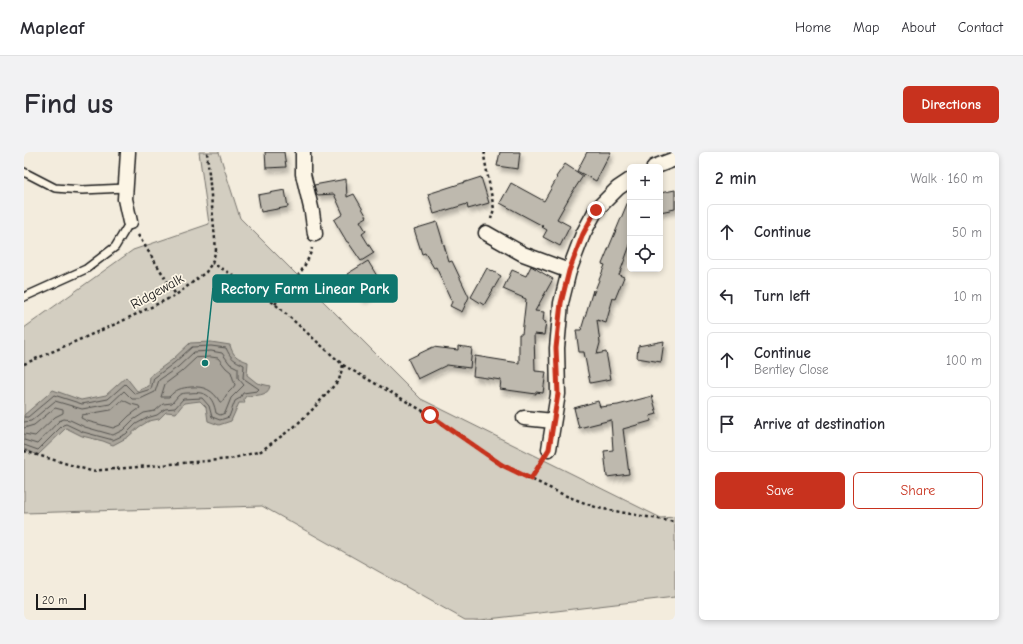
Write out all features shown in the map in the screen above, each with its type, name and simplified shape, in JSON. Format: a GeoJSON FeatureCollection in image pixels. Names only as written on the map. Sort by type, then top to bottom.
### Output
{"type":"FeatureCollection","features":[{"type":"Feature","properties":{"kind":"street"},"geometry":{"type":"LineString","coordinates":[[128,152],[125,199],[130,222]]}},
{"type":"Feature","properties":{"kind":"street"},"geometry":{"type":"LineString","coordinates":[[303,152],[303,174],[312,212],[315,234]]}},
{"type":"Feature","properties":{"kind":"street"},"geometry":{"type":"LineString","coordinates":[[662,164],[675,159]]}},
{"type":"Feature","properties":{"kind":"street"},"geometry":{"type":"LineString","coordinates":[[549,449],[558,394],[556,348],[561,303],[569,271],[583,234],[596,210],[618,188],[627,182]]}},
{"type":"Feature","properties":{"kind":"street"},"geometry":{"type":"LineString","coordinates":[[486,233],[523,254],[569,271]]}},
{"type":"Feature","properties":{"kind":"street"},"geometry":{"type":"LineString","coordinates":[[524,418],[553,421]]}},
{"type":"Feature","properties":{"kind":"lane"},"geometry":{"type":"LineString","coordinates":[[24,172],[55,188],[82,190],[126,188]]}},
{"type":"Feature","properties":{"kind":"lane"},"geometry":{"type":"LineString","coordinates":[[24,296],[86,269],[115,247],[130,222]]}},
{"type":"Feature","properties":{"kind":"path"},"geometry":{"type":"LineString","coordinates":[[207,152],[216,250],[212,263],[238,278],[275,304],[343,365],[430,415],[502,465],[564,495],[598,508],[675,522]]}},
{"type":"Feature","properties":{"kind":"path"},"geometry":{"type":"LineString","coordinates":[[485,152],[484,156],[494,209],[486,233]]}},
{"type":"Feature","properties":{"kind":"path"},"geometry":{"type":"LineString","coordinates":[[130,222],[176,295]]}},
{"type":"Feature","properties":{"kind":"path"},"geometry":{"type":"LineString","coordinates":[[275,304],[302,271],[310,256],[315,234]]}},
{"type":"Feature","properties":{"kind":"path","name":"Ridgewalk"},"geometry":{"type":"LineString","coordinates":[[24,364],[120,322],[176,295],[206,272],[212,263]]}},
{"type":"Feature","properties":{"kind":"path"},"geometry":{"type":"LineString","coordinates":[[24,451],[91,470],[230,460],[261,451],[294,427],[312,410],[339,380],[343,365]]}},
{"type":"Feature","properties":{"kind":"path"},"geometry":{"type":"LineString","coordinates":[[531,479],[549,449]]}},
{"type":"Feature","properties":{"kind":"shaded area"},"geometry":{"type":"Polygon","coordinates":[[[199,152],[219,152],[240,218],[421,399],[661,518],[675,517],[675,597],[480,620],[465,620],[262,506],[24,513],[24,328],[133,250],[209,224],[199,152]]]}},
{"type":"Feature","properties":{"kind":"water"},"geometry":{"type":"Polygon","coordinates":[[[211,342],[230,345],[236,356],[248,362],[247,375],[257,383],[270,386],[269,390],[264,394],[246,396],[244,399],[245,403],[239,403],[231,421],[219,425],[208,421],[206,407],[200,401],[184,403],[176,413],[166,412],[159,419],[149,421],[139,427],[128,437],[113,445],[82,436],[66,428],[38,455],[24,449],[24,415],[53,390],[81,400],[106,395],[126,377],[137,391],[149,386],[150,376],[172,360],[190,343],[211,342]]]}},
{"type":"Feature","properties":{"kind":"building"},"geometry":{"type":"Polygon","coordinates":[[[265,152],[284,152],[286,167],[266,168],[265,152]]]}},
{"type":"Feature","properties":{"kind":"building"},"geometry":{"type":"Polygon","coordinates":[[[500,152],[520,152],[518,169],[497,166],[500,152]]]}},
{"type":"Feature","properties":{"kind":"building"},"geometry":{"type":"Polygon","coordinates":[[[587,152],[611,152],[596,181],[577,171],[587,152]]]}},
{"type":"Feature","properties":{"kind":"building"},"geometry":{"type":"Polygon","coordinates":[[[565,164],[583,176],[557,219],[570,226],[560,246],[543,237],[547,230],[542,227],[543,226],[500,203],[511,183],[544,201],[557,178],[556,177],[565,164]]]}},
{"type":"Feature","properties":{"kind":"building"},"geometry":{"type":"Polygon","coordinates":[[[481,177],[489,203],[468,209],[467,204],[434,214],[428,194],[481,177]]]}},
{"type":"Feature","properties":{"kind":"building"},"geometry":{"type":"Polygon","coordinates":[[[346,179],[347,197],[354,194],[367,217],[360,221],[366,231],[362,234],[374,253],[361,261],[347,242],[334,220],[343,214],[334,194],[317,195],[314,185],[346,179]]]}},
{"type":"Feature","properties":{"kind":"building"},"geometry":{"type":"Polygon","coordinates":[[[285,190],[288,207],[261,212],[258,195],[285,190]]]}},
{"type":"Feature","properties":{"kind":"building"},"geometry":{"type":"Polygon","coordinates":[[[675,190],[675,209],[663,211],[663,192],[675,190]]]}},
{"type":"Feature","properties":{"kind":"building"},"geometry":{"type":"Polygon","coordinates":[[[627,204],[627,253],[619,275],[624,277],[615,299],[613,298],[606,323],[597,320],[600,343],[597,354],[606,352],[611,379],[590,383],[584,352],[579,352],[576,330],[581,330],[593,290],[593,295],[605,265],[602,264],[627,204]]]}},
{"type":"Feature","properties":{"kind":"building"},"geometry":{"type":"Polygon","coordinates":[[[437,222],[449,262],[452,261],[469,297],[462,312],[450,306],[452,302],[436,267],[434,268],[425,253],[422,254],[414,229],[437,222]]]}},
{"type":"Feature","properties":{"kind":"building"},"geometry":{"type":"Polygon","coordinates":[[[368,261],[383,286],[363,299],[347,274],[368,261]]]}},
{"type":"Feature","properties":{"kind":"building"},"geometry":{"type":"Polygon","coordinates":[[[531,266],[553,279],[535,311],[544,312],[543,321],[546,322],[544,335],[534,334],[535,371],[546,372],[543,393],[536,392],[536,394],[500,389],[501,380],[473,376],[475,356],[519,363],[519,334],[522,334],[526,299],[503,289],[512,270],[526,276],[531,266]]]}},
{"type":"Feature","properties":{"kind":"building"},"geometry":{"type":"Polygon","coordinates":[[[487,268],[501,276],[484,305],[471,297],[487,268]]]}},
{"type":"Feature","properties":{"kind":"building"},"geometry":{"type":"Polygon","coordinates":[[[664,341],[661,362],[637,358],[638,346],[664,341]]]}},
{"type":"Feature","properties":{"kind":"building"},"geometry":{"type":"Polygon","coordinates":[[[458,346],[472,348],[470,368],[447,365],[418,379],[408,359],[433,347],[458,350],[458,346]]]}},
{"type":"Feature","properties":{"kind":"building"},"geometry":{"type":"Polygon","coordinates":[[[652,396],[657,414],[650,416],[651,421],[623,429],[629,474],[607,477],[604,451],[613,450],[611,420],[579,428],[574,408],[598,401],[600,407],[618,405],[652,396]]]}},
{"type":"Feature","properties":{"kind":"place","name":"Rectory Farm Linear Park"},"geometry":{"type":"Point","coordinates":[205,363]}},
{"type":"Feature","properties":{"kind":"route"},"geometry":{"type":"LineString","coordinates":[[430,415],[502,465],[531,479],[549,449],[558,394],[556,348],[561,303],[569,271],[583,234],[596,210]]}}]}
